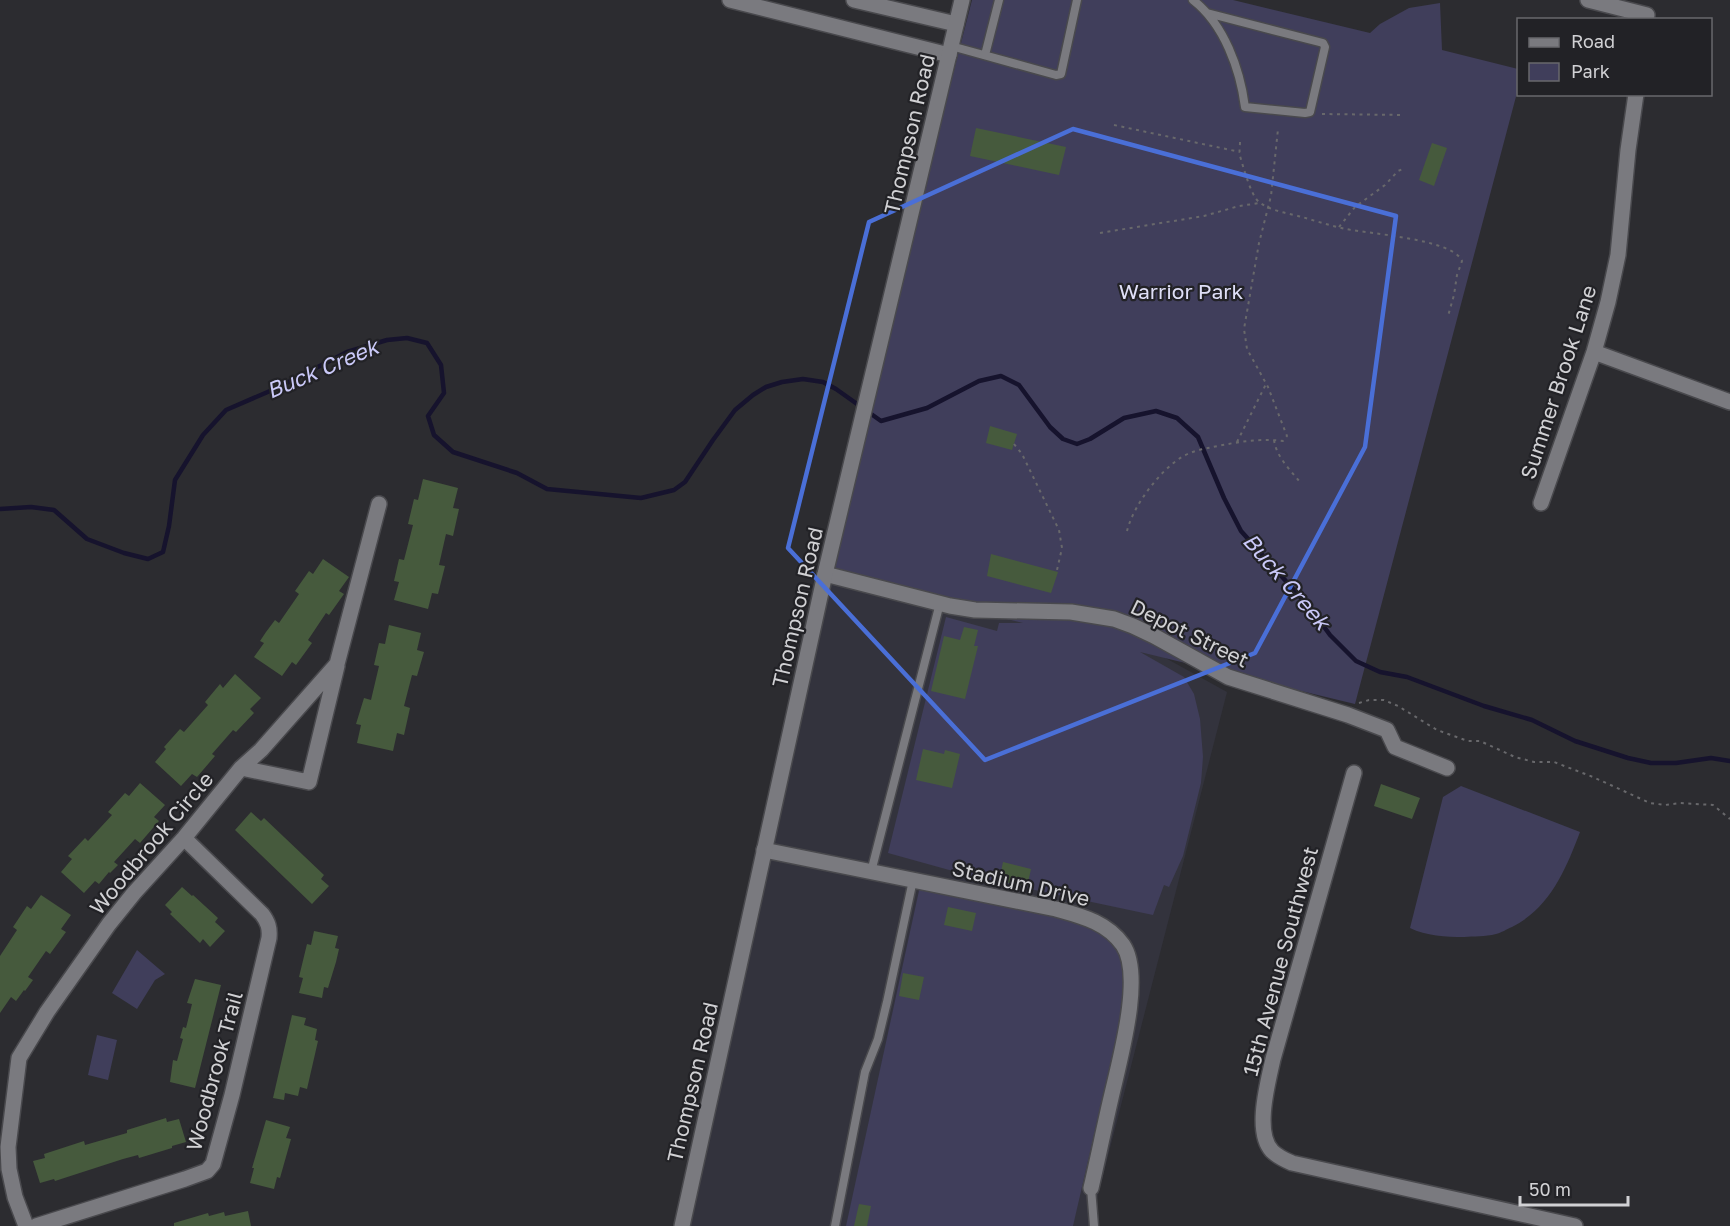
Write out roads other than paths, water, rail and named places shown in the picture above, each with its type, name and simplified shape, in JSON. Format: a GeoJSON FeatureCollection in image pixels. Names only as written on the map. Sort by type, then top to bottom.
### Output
{"type":"FeatureCollection","features":[{"type":"Feature","properties":{"kind":"street"},"geometry":{"type":"LineString","coordinates":[[730,0],[950,51]]}},
{"type":"Feature","properties":{"kind":"street"},"geometry":{"type":"LineString","coordinates":[[854,0],[956,24]]}},
{"type":"Feature","properties":{"kind":"street","name":"Thompson Road"},"geometry":{"type":"LineString","coordinates":[[682,1226],[825,574],[962,0]]}},
{"type":"Feature","properties":{"kind":"street"},"geometry":{"type":"LineString","coordinates":[[1588,0],[1647,17],[1652,0]]}},
{"type":"Feature","properties":{"kind":"street","name":"Summer Brook Lane"},"geometry":{"type":"LineString","coordinates":[[1541,503],[1594,352],[1608,302],[1618,255],[1636,96]]}},
{"type":"Feature","properties":{"kind":"street"},"geometry":{"type":"LineString","coordinates":[[1594,352],[1730,402]]}},
{"type":"Feature","properties":{"kind":"street","name":"Woodbrook Circle"},"geometry":{"type":"LineString","coordinates":[[26,1226],[15,1197],[9,1169],[8,1147],[19,1058],[47,1012],[109,924],[134,893],[184,838],[242,768],[261,750],[337,664],[379,504]]}},
{"type":"Feature","properties":{"kind":"street","name":"Depot Street"},"geometry":{"type":"LineString","coordinates":[[825,574],[950,606],[975,610],[1062,611],[1114,619],[1154,636],[1228,677],[1388,730],[1395,747],[1447,768]]}},
{"type":"Feature","properties":{"kind":"street"},"geometry":{"type":"LineString","coordinates":[[242,768],[309,782],[337,664]]}},
{"type":"Feature","properties":{"kind":"street","name":"15th Avenue Southwest"},"geometry":{"type":"LineString","coordinates":[[1354,773],[1273,1059],[1263,1104],[1265,1133],[1269,1146],[1280,1157],[1292,1163],[1552,1223]]}},
{"type":"Feature","properties":{"kind":"street","name":"Woodbrook Trail"},"geometry":{"type":"LineString","coordinates":[[36,1226],[185,1179],[207,1171],[213,1164],[232,1095],[270,929],[268,921],[262,914],[184,838]]}},
{"type":"Feature","properties":{"kind":"street","name":"Stadium Drive"},"geometry":{"type":"LineString","coordinates":[[764,850],[1075,914],[1108,928],[1124,947],[1131,966],[1129,1010],[1091,1188]]}},
{"type":"Feature","properties":{"kind":"street"},"geometry":{"type":"LineString","coordinates":[[1552,1223],[1575,1226]]}},
{"type":"Feature","properties":{"kind":"lane"},"geometry":{"type":"LineString","coordinates":[[985,55],[999,0]]}},
{"type":"Feature","properties":{"kind":"lane"},"geometry":{"type":"LineString","coordinates":[[950,51],[985,55],[1056,75],[1061,74],[1077,0]]}},
{"type":"Feature","properties":{"kind":"lane"},"geometry":{"type":"LineString","coordinates":[[1193,0],[1207,13],[1226,44],[1240,78],[1245,107],[1310,112],[1325,47],[1323,44],[1207,13]]}},
{"type":"Feature","properties":{"kind":"lane"},"geometry":{"type":"LineString","coordinates":[[871,872],[940,603]]}},
{"type":"Feature","properties":{"kind":"lane"},"geometry":{"type":"LineString","coordinates":[[835,1226],[865,1072],[878,1039],[913,880]]}},
{"type":"Feature","properties":{"kind":"lane"},"geometry":{"type":"LineString","coordinates":[[1091,1188],[1094,1226]]}},
{"type":"Feature","properties":{"kind":"waterway","name":"Buck Creek"},"geometry":{"type":"LineString","coordinates":[[0,509],[31,507],[54,510],[87,539],[148,559],[163,552],[175,480],[203,435],[226,410],[277,388],[347,352],[387,340],[407,338],[427,343],[441,365],[444,393],[428,416],[434,435],[453,452],[517,473],[547,489],[641,498],[674,490],[685,482],[735,410],[766,387],[803,379],[823,382],[881,421],[927,408],[979,381],[1001,376],[1019,385],[1050,427],[1063,439],[1077,444],[1090,439],[1124,418],[1156,411],[1177,418],[1198,437],[1241,531],[1311,609],[1330,635],[1356,661],[1380,672],[1407,677],[1484,706],[1532,720],[1575,741],[1628,758],[1651,763],[1676,763],[1711,758],[1730,761]]}},
{"type":"Feature","properties":{"kind":"park label","name":"Warrior Park"},"geometry":{"type":"Point","coordinates":[1181,291]}}]}
